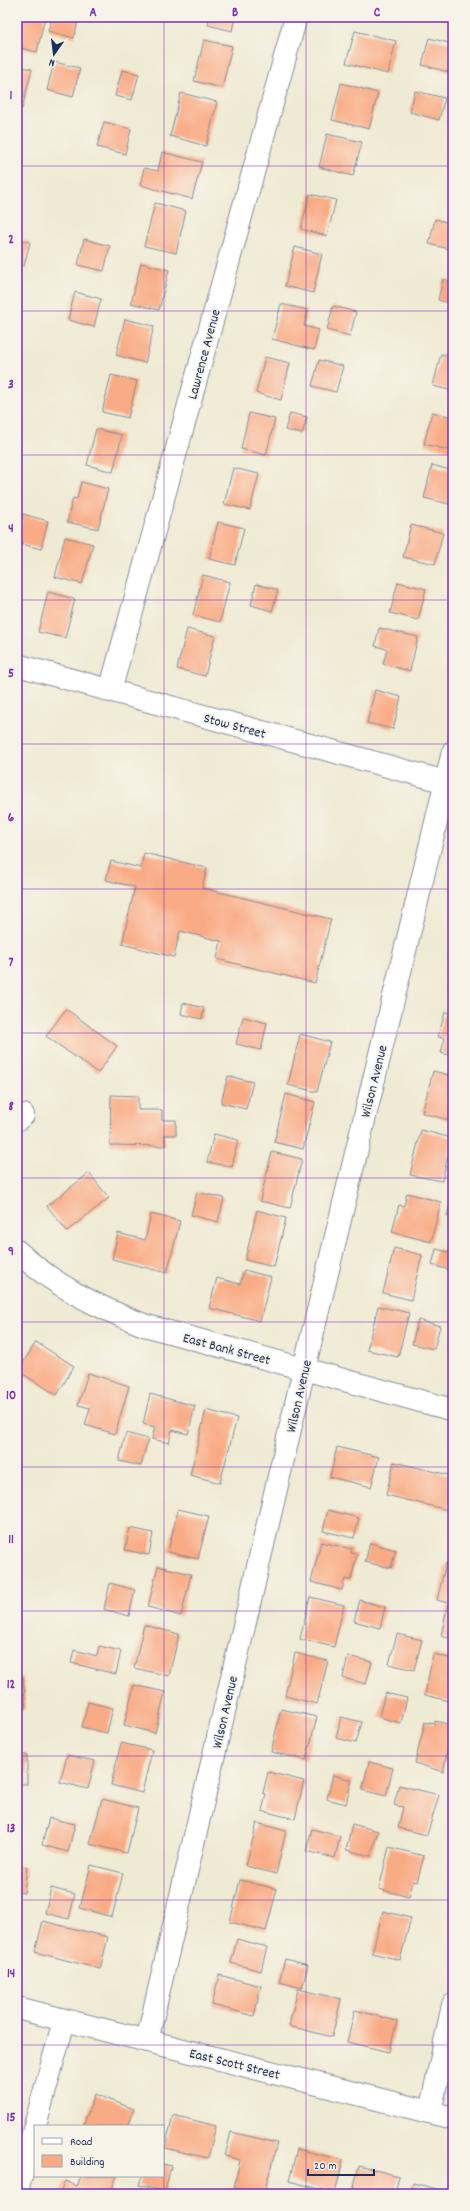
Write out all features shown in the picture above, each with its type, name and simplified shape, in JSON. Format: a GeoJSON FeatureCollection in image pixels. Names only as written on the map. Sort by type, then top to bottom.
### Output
{"type":"FeatureCollection","features":[{"type":"Feature","properties":{"kind":"street","name":"Lawrence Avenue"},"geometry":{"type":"LineString","coordinates":[[110,691],[296,17]]}},
{"type":"Feature","properties":{"kind":"street","name":"Stow Street"},"geometry":{"type":"LineString","coordinates":[[17,666],[449,784]]}},
{"type":"Feature","properties":{"kind":"street","name":"Wilson Avenue"},"geometry":{"type":"LineString","coordinates":[[147,2042],[304,1369],[449,784],[453,752]]}},
{"type":"Feature","properties":{"kind":"street","name":"East Bank Street"},"geometry":{"type":"LineString","coordinates":[[17,1251],[64,1287],[116,1314],[156,1329],[453,1410]]}},
{"type":"Feature","properties":{"kind":"street"},"geometry":{"type":"LineString","coordinates":[[430,2112],[453,2005]]}},
{"type":"Feature","properties":{"kind":"street","name":"East Scott Street"},"geometry":{"type":"LineString","coordinates":[[17,2008],[453,2118]]}},
{"type":"Feature","properties":{"kind":"street"},"geometry":{"type":"LineString","coordinates":[[35,2125],[64,2021]]}},
{"type":"Feature","properties":{"kind":"street"},"geometry":{"type":"LineString","coordinates":[[17,2191],[34,2130]]}},
{"type":"Feature","properties":{"kind":"building"},"geometry":{"type":"Polygon","coordinates":[[[18,17],[45,17],[37,52],[17,47],[18,17]]]}},
{"type":"Feature","properties":{"kind":"building"},"geometry":{"type":"Polygon","coordinates":[[[52,17],[79,17],[74,38],[48,31],[52,17]]]}},
{"type":"Feature","properties":{"kind":"building"},"geometry":{"type":"Polygon","coordinates":[[[209,17],[235,17],[232,31],[208,25],[209,17]]]}},
{"type":"Feature","properties":{"kind":"building"},"geometry":{"type":"Polygon","coordinates":[[[355,31],[396,41],[388,74],[346,63],[355,31]]]}},
{"type":"Feature","properties":{"kind":"building"},"geometry":{"type":"Polygon","coordinates":[[[429,38],[453,44],[453,57],[449,72],[422,65],[429,38]]]}},
{"type":"Feature","properties":{"kind":"building"},"geometry":{"type":"Polygon","coordinates":[[[204,40],[232,46],[222,88],[194,81],[204,40]]]}},
{"type":"Feature","properties":{"kind":"building"},"geometry":{"type":"Polygon","coordinates":[[[54,62],[80,68],[73,97],[47,90],[54,62]]]}},
{"type":"Feature","properties":{"kind":"building"},"geometry":{"type":"Polygon","coordinates":[[[17,66],[32,69],[22,109],[17,108],[17,66]]]}},
{"type":"Feature","properties":{"kind":"building"},"geometry":{"type":"Polygon","coordinates":[[[122,70],[139,74],[132,100],[115,96],[122,70]]]}},
{"type":"Feature","properties":{"kind":"building"},"geometry":{"type":"Polygon","coordinates":[[[341,83],[378,93],[369,129],[332,120],[341,83]]]}},
{"type":"Feature","properties":{"kind":"building"},"geometry":{"type":"Polygon","coordinates":[[[415,91],[445,98],[439,120],[410,112],[415,91]]]}},
{"type":"Feature","properties":{"kind":"building"},"geometry":{"type":"Polygon","coordinates":[[[181,93],[217,102],[206,146],[170,136],[181,93]]]}},
{"type":"Feature","properties":{"kind":"building"},"geometry":{"type":"Polygon","coordinates":[[[104,122],[131,129],[125,154],[97,147],[104,122]]]}},
{"type":"Feature","properties":{"kind":"building"},"geometry":{"type":"Polygon","coordinates":[[[327,134],[362,142],[353,176],[319,167],[327,134]]]}},
{"type":"Feature","properties":{"kind":"building"},"geometry":{"type":"Polygon","coordinates":[[[162,152],[202,162],[192,199],[140,185],[144,168],[158,171],[162,152]]]}},
{"type":"Feature","properties":{"kind":"building"},"geometry":{"type":"Polygon","coordinates":[[[310,194],[336,200],[327,236],[301,229],[310,194]]]}},
{"type":"Feature","properties":{"kind":"building"},"geometry":{"type":"Polygon","coordinates":[[[155,203],[186,211],[176,253],[144,246],[155,203]]]}},
{"type":"Feature","properties":{"kind":"building"},"geometry":{"type":"Polygon","coordinates":[[[435,219],[453,224],[453,250],[429,244],[435,219]]]}},
{"type":"Feature","properties":{"kind":"building"},"geometry":{"type":"Polygon","coordinates":[[[17,239],[30,242],[24,266],[17,264],[17,239]]]}},
{"type":"Feature","properties":{"kind":"building"},"geometry":{"type":"Polygon","coordinates":[[[84,239],[110,246],[104,271],[78,265],[84,239]]]}},
{"type":"Feature","properties":{"kind":"building"},"geometry":{"type":"Polygon","coordinates":[[[295,247],[322,254],[313,293],[285,286],[295,247]]]}},
{"type":"Feature","properties":{"kind":"building"},"geometry":{"type":"Polygon","coordinates":[[[141,263],[169,270],[159,310],[131,303],[141,263]]]}},
{"type":"Feature","properties":{"kind":"building"},"geometry":{"type":"Polygon","coordinates":[[[443,279],[453,282],[453,304],[438,300],[443,279]]]}},
{"type":"Feature","properties":{"kind":"building"},"geometry":{"type":"Polygon","coordinates":[[[75,292],[101,299],[94,327],[68,320],[75,292]]]}},
{"type":"Feature","properties":{"kind":"building"},"geometry":{"type":"Polygon","coordinates":[[[281,304],[308,310],[304,326],[319,330],[314,350],[272,339],[281,304]]]}},
{"type":"Feature","properties":{"kind":"building"},"geometry":{"type":"Polygon","coordinates":[[[333,306],[356,312],[350,336],[327,330],[333,306]]]}},
{"type":"Feature","properties":{"kind":"building"},"geometry":{"type":"Polygon","coordinates":[[[125,319],[154,326],[145,363],[116,355],[125,319]]]}},
{"type":"Feature","properties":{"kind":"building"},"geometry":{"type":"Polygon","coordinates":[[[441,354],[453,357],[453,391],[433,386],[441,354]]]}},
{"type":"Feature","properties":{"kind":"building"},"geometry":{"type":"Polygon","coordinates":[[[265,357],[290,363],[281,400],[256,393],[265,357]]]}},
{"type":"Feature","properties":{"kind":"building"},"geometry":{"type":"Polygon","coordinates":[[[319,360],[343,366],[336,392],[312,386],[319,360]]]}},
{"type":"Feature","properties":{"kind":"building"},"geometry":{"type":"Polygon","coordinates":[[[111,375],[137,381],[128,418],[102,412],[111,375]]]}},
{"type":"Feature","properties":{"kind":"building"},"geometry":{"type":"Polygon","coordinates":[[[432,412],[453,417],[453,451],[424,444],[432,412]]]}},
{"type":"Feature","properties":{"kind":"building"},"geometry":{"type":"Polygon","coordinates":[[[249,413],[275,419],[266,455],[241,449],[249,413]]]}},
{"type":"Feature","properties":{"kind":"building"},"geometry":{"type":"Polygon","coordinates":[[[290,413],[307,417],[302,434],[285,430],[290,413]]]}},
{"type":"Feature","properties":{"kind":"building"},"geometry":{"type":"Polygon","coordinates":[[[96,429],[122,435],[113,472],[87,465],[96,429]]]}},
{"type":"Feature","properties":{"kind":"building"},"geometry":{"type":"Polygon","coordinates":[[[432,465],[453,471],[453,505],[424,498],[432,465]]]}},
{"type":"Feature","properties":{"kind":"building"},"geometry":{"type":"Polygon","coordinates":[[[233,468],[259,474],[250,510],[224,504],[233,468]]]}},
{"type":"Feature","properties":{"kind":"building"},"geometry":{"type":"Polygon","coordinates":[[[81,482],[108,489],[98,529],[67,522],[73,498],[77,499],[81,482]]]}},
{"type":"Feature","properties":{"kind":"building"},"geometry":{"type":"Polygon","coordinates":[[[23,514],[48,521],[41,549],[17,543],[23,514]]]}},
{"type":"Feature","properties":{"kind":"building"},"geometry":{"type":"Polygon","coordinates":[[[218,522],[244,528],[235,565],[209,559],[218,522]]]}},
{"type":"Feature","properties":{"kind":"building"},"geometry":{"type":"Polygon","coordinates":[[[411,525],[443,533],[435,564],[403,557],[411,525]]]}},
{"type":"Feature","properties":{"kind":"building"},"geometry":{"type":"Polygon","coordinates":[[[65,537],[93,544],[82,584],[55,577],[65,537]]]}},
{"type":"Feature","properties":{"kind":"building"},"geometry":{"type":"Polygon","coordinates":[[[203,575],[230,582],[220,622],[193,615],[203,575]]]}},
{"type":"Feature","properties":{"kind":"building"},"geometry":{"type":"Polygon","coordinates":[[[398,582],[426,589],[418,620],[390,613],[398,582]]]}},
{"type":"Feature","properties":{"kind":"building"},"geometry":{"type":"Polygon","coordinates":[[[256,584],[278,590],[272,611],[251,605],[256,584]]]}},
{"type":"Feature","properties":{"kind":"building"},"geometry":{"type":"Polygon","coordinates":[[[48,592],[75,599],[65,638],[38,632],[48,592]]]}},
{"type":"Feature","properties":{"kind":"building"},"geometry":{"type":"Polygon","coordinates":[[[379,628],[418,637],[410,671],[383,664],[387,649],[375,646],[379,628]]]}},
{"type":"Feature","properties":{"kind":"building"},"geometry":{"type":"Polygon","coordinates":[[[187,629],[215,636],[205,676],[177,669],[187,629]]]}},
{"type":"Feature","properties":{"kind":"building"},"geometry":{"type":"Polygon","coordinates":[[[375,690],[401,697],[393,729],[367,723],[375,690]]]}},
{"type":"Feature","properties":{"kind":"building"},"geometry":{"type":"Polygon","coordinates":[[[144,853],[207,868],[202,888],[331,919],[315,983],[217,959],[221,941],[180,931],[174,957],[122,944],[135,887],[106,880],[111,861],[141,868],[144,853]]]}},
{"type":"Feature","properties":{"kind":"building"},"geometry":{"type":"Polygon","coordinates":[[[183,1003],[204,1008],[202,1019],[181,1014],[183,1003]]]}},
{"type":"Feature","properties":{"kind":"building"},"geometry":{"type":"Polygon","coordinates":[[[66,1009],[117,1046],[98,1073],[46,1036],[66,1009]]]}},
{"type":"Feature","properties":{"kind":"building"},"geometry":{"type":"Polygon","coordinates":[[[445,1012],[453,1013],[453,1056],[441,1053],[445,1038],[438,1037],[445,1012]]]}},
{"type":"Feature","properties":{"kind":"building"},"geometry":{"type":"Polygon","coordinates":[[[243,1017],[267,1023],[261,1050],[236,1044],[243,1017]]]}},
{"type":"Feature","properties":{"kind":"building"},"geometry":{"type":"Polygon","coordinates":[[[300,1034],[330,1042],[317,1092],[288,1085],[300,1034]]]}},
{"type":"Feature","properties":{"kind":"building"},"geometry":{"type":"Polygon","coordinates":[[[433,1071],[453,1076],[453,1121],[422,1113],[433,1071]]]}},
{"type":"Feature","properties":{"kind":"building"},"geometry":{"type":"Polygon","coordinates":[[[228,1076],[253,1082],[246,1109],[221,1103],[228,1076]]]}},
{"type":"Feature","properties":{"kind":"building"},"geometry":{"type":"Polygon","coordinates":[[[286,1094],[315,1102],[303,1149],[274,1142],[286,1094]]]}},
{"type":"Feature","properties":{"kind":"building"},"geometry":{"type":"Polygon","coordinates":[[[111,1095],[138,1096],[138,1110],[162,1110],[162,1120],[176,1120],[176,1135],[165,1135],[165,1146],[110,1145],[111,1095]]]}},
{"type":"Feature","properties":{"kind":"building"},"geometry":{"type":"Polygon","coordinates":[[[421,1130],[452,1138],[442,1181],[410,1175],[421,1130]]]}},
{"type":"Feature","properties":{"kind":"building"},"geometry":{"type":"Polygon","coordinates":[[[214,1134],[238,1140],[232,1167],[207,1162],[214,1134]]]}},
{"type":"Feature","properties":{"kind":"building"},"geometry":{"type":"Polygon","coordinates":[[[272,1152],[302,1159],[290,1208],[260,1201],[272,1152]]]}},
{"type":"Feature","properties":{"kind":"building"},"geometry":{"type":"Polygon","coordinates":[[[89,1173],[109,1198],[67,1231],[47,1206],[89,1173]]]}},
{"type":"Feature","properties":{"kind":"building"},"geometry":{"type":"Polygon","coordinates":[[[197,1192],[224,1198],[218,1222],[191,1215],[197,1192]]]}},
{"type":"Feature","properties":{"kind":"building"},"geometry":{"type":"Polygon","coordinates":[[[453,1192],[453,1217],[447,1216],[453,1192]]]}},
{"type":"Feature","properties":{"kind":"building"},"geometry":{"type":"Polygon","coordinates":[[[407,1193],[441,1202],[431,1242],[392,1232],[399,1205],[404,1206],[407,1193]]]}},
{"type":"Feature","properties":{"kind":"building"},"geometry":{"type":"Polygon","coordinates":[[[257,1210],[286,1218],[274,1267],[245,1260],[257,1210]]]}},
{"type":"Feature","properties":{"kind":"building"},"geometry":{"type":"Polygon","coordinates":[[[151,1214],[180,1221],[167,1273],[112,1259],[118,1233],[145,1240],[151,1214]]]}},
{"type":"Feature","properties":{"kind":"building"},"geometry":{"type":"Polygon","coordinates":[[[394,1248],[422,1255],[411,1300],[383,1293],[394,1248]]]}},
{"type":"Feature","properties":{"kind":"building"},"geometry":{"type":"Polygon","coordinates":[[[436,1249],[453,1253],[453,1271],[432,1265],[436,1249]]]}},
{"type":"Feature","properties":{"kind":"building"},"geometry":{"type":"Polygon","coordinates":[[[244,1270],[271,1277],[260,1321],[209,1308],[217,1278],[240,1284],[244,1270]]]}},
{"type":"Feature","properties":{"kind":"building"},"geometry":{"type":"Polygon","coordinates":[[[378,1306],[409,1313],[398,1357],[367,1350],[378,1306]]]}},
{"type":"Feature","properties":{"kind":"building"},"geometry":{"type":"Polygon","coordinates":[[[418,1320],[440,1326],[434,1349],[412,1344],[418,1320]]]}},
{"type":"Feature","properties":{"kind":"building"},"geometry":{"type":"Polygon","coordinates":[[[36,1342],[74,1366],[57,1395],[18,1371],[36,1342]]]}},
{"type":"Feature","properties":{"kind":"building"},"geometry":{"type":"Polygon","coordinates":[[[88,1373],[129,1386],[115,1434],[85,1425],[90,1408],[78,1405],[88,1373]]]}},
{"type":"Feature","properties":{"kind":"building"},"geometry":{"type":"Polygon","coordinates":[[[17,1388],[22,1391],[17,1398],[17,1388]]]}},
{"type":"Feature","properties":{"kind":"building"},"geometry":{"type":"Polygon","coordinates":[[[150,1394],[195,1406],[188,1434],[172,1430],[169,1443],[152,1439],[155,1427],[143,1424],[150,1394]]]}},
{"type":"Feature","properties":{"kind":"building"},"geometry":{"type":"Polygon","coordinates":[[[206,1410],[237,1418],[220,1483],[190,1475],[206,1410]]]}},
{"type":"Feature","properties":{"kind":"building"},"geometry":{"type":"Polygon","coordinates":[[[126,1433],[148,1439],[141,1466],[119,1461],[126,1433]]]}},
{"type":"Feature","properties":{"kind":"building"},"geometry":{"type":"Polygon","coordinates":[[[337,1447],[379,1457],[371,1487],[330,1477],[337,1447]]]}},
{"type":"Feature","properties":{"kind":"building"},"geometry":{"type":"Polygon","coordinates":[[[394,1462],[453,1476],[453,1488],[448,1510],[386,1495],[394,1462]]]}},
{"type":"Feature","properties":{"kind":"building"},"geometry":{"type":"Polygon","coordinates":[[[178,1509],[209,1516],[198,1559],[168,1552],[178,1509]]]}},
{"type":"Feature","properties":{"kind":"building"},"geometry":{"type":"Polygon","coordinates":[[[328,1510],[359,1518],[354,1538],[323,1531],[328,1510]]]}},
{"type":"Feature","properties":{"kind":"building"},"geometry":{"type":"Polygon","coordinates":[[[130,1528],[153,1533],[149,1555],[125,1550],[130,1528]]]}},
{"type":"Feature","properties":{"kind":"building"},"geometry":{"type":"Polygon","coordinates":[[[321,1542],[352,1549],[351,1553],[357,1554],[351,1580],[345,1579],[342,1590],[311,1582],[321,1542]]]}},
{"type":"Feature","properties":{"kind":"building"},"geometry":{"type":"Polygon","coordinates":[[[370,1543],[396,1550],[391,1568],[365,1562],[370,1543]]]}},
{"type":"Feature","properties":{"kind":"building"},"geometry":{"type":"Polygon","coordinates":[[[446,1563],[453,1565],[453,1639],[441,1636],[448,1603],[437,1600],[446,1563]]]}},
{"type":"Feature","properties":{"kind":"building"},"geometry":{"type":"Polygon","coordinates":[[[158,1566],[191,1574],[181,1616],[148,1607],[158,1566]]]}},
{"type":"Feature","properties":{"kind":"building"},"geometry":{"type":"Polygon","coordinates":[[[110,1583],[135,1590],[129,1616],[104,1609],[110,1583]]]}},
{"type":"Feature","properties":{"kind":"building"},"geometry":{"type":"Polygon","coordinates":[[[310,1597],[344,1605],[334,1647],[300,1639],[310,1597]]]}},
{"type":"Feature","properties":{"kind":"building"},"geometry":{"type":"Polygon","coordinates":[[[360,1600],[385,1607],[380,1628],[354,1621],[360,1600]]]}},
{"type":"Feature","properties":{"kind":"building"},"geometry":{"type":"Polygon","coordinates":[[[144,1625],[179,1634],[169,1676],[134,1668],[144,1625]]]}},
{"type":"Feature","properties":{"kind":"building"},"geometry":{"type":"Polygon","coordinates":[[[397,1634],[422,1640],[414,1670],[389,1664],[397,1634]]]}},
{"type":"Feature","properties":{"kind":"building"},"geometry":{"type":"Polygon","coordinates":[[[99,1646],[121,1651],[116,1674],[71,1663],[74,1650],[97,1656],[99,1646]]]}},
{"type":"Feature","properties":{"kind":"building"},"geometry":{"type":"Polygon","coordinates":[[[295,1653],[328,1661],[317,1704],[285,1696],[295,1653]]]}},
{"type":"Feature","properties":{"kind":"building"},"geometry":{"type":"Polygon","coordinates":[[[433,1654],[453,1659],[453,1702],[425,1695],[433,1654]]]}},
{"type":"Feature","properties":{"kind":"building"},"geometry":{"type":"Polygon","coordinates":[[[348,1656],[372,1662],[366,1684],[343,1678],[348,1656]]]}},
{"type":"Feature","properties":{"kind":"building"},"geometry":{"type":"Polygon","coordinates":[[[23,1677],[26,1709],[17,1710],[17,1678],[23,1677]]]}},
{"type":"Feature","properties":{"kind":"building"},"geometry":{"type":"Polygon","coordinates":[[[134,1685],[165,1692],[155,1733],[124,1725],[134,1685]]]}},
{"type":"Feature","properties":{"kind":"building"},"geometry":{"type":"Polygon","coordinates":[[[385,1693],[407,1698],[401,1723],[379,1717],[385,1693]]]}},
{"type":"Feature","properties":{"kind":"building"},"geometry":{"type":"Polygon","coordinates":[[[88,1702],[113,1708],[107,1733],[82,1727],[88,1702]]]}},
{"type":"Feature","properties":{"kind":"building"},"geometry":{"type":"Polygon","coordinates":[[[281,1709],[317,1717],[306,1760],[271,1752],[281,1709]]]}},
{"type":"Feature","properties":{"kind":"building"},"geometry":{"type":"Polygon","coordinates":[[[341,1717],[362,1722],[356,1743],[336,1738],[341,1717]]]}},
{"type":"Feature","properties":{"kind":"building"},"geometry":{"type":"Polygon","coordinates":[[[435,1721],[453,1725],[443,1772],[415,1763],[425,1722],[435,1724],[435,1721]]]}},
{"type":"Feature","properties":{"kind":"building"},"geometry":{"type":"Polygon","coordinates":[[[121,1743],[152,1750],[142,1793],[111,1785],[121,1743]]]}},
{"type":"Feature","properties":{"kind":"building"},"geometry":{"type":"Polygon","coordinates":[[[17,1755],[27,1755],[27,1784],[17,1784],[17,1755]]]}},
{"type":"Feature","properties":{"kind":"building"},"geometry":{"type":"Polygon","coordinates":[[[67,1755],[95,1761],[88,1789],[60,1782],[67,1755]]]}},
{"type":"Feature","properties":{"kind":"building"},"geometry":{"type":"Polygon","coordinates":[[[369,1762],[393,1768],[386,1796],[362,1790],[369,1762]]]}},
{"type":"Feature","properties":{"kind":"building"},"geometry":{"type":"Polygon","coordinates":[[[268,1772],[304,1781],[295,1819],[262,1811],[266,1794],[263,1793],[268,1772]]]}},
{"type":"Feature","properties":{"kind":"building"},"geometry":{"type":"Polygon","coordinates":[[[333,1775],[352,1780],[346,1804],[327,1799],[333,1775]]]}},
{"type":"Feature","properties":{"kind":"building"},"geometry":{"type":"Polygon","coordinates":[[[399,1785],[439,1795],[427,1835],[398,1828],[403,1807],[394,1805],[399,1785]]]}},
{"type":"Feature","properties":{"kind":"building"},"geometry":{"type":"Polygon","coordinates":[[[102,1799],[138,1808],[127,1853],[90,1844],[102,1799]]]}},
{"type":"Feature","properties":{"kind":"building"},"geometry":{"type":"Polygon","coordinates":[[[49,1818],[75,1824],[68,1852],[42,1845],[49,1818]]]}},
{"type":"Feature","properties":{"kind":"building"},"geometry":{"type":"Polygon","coordinates":[[[257,1823],[286,1831],[276,1874],[246,1866],[257,1823]]]}},
{"type":"Feature","properties":{"kind":"building"},"geometry":{"type":"Polygon","coordinates":[[[352,1824],[378,1831],[371,1856],[346,1850],[352,1824]]]}},
{"type":"Feature","properties":{"kind":"building"},"geometry":{"type":"Polygon","coordinates":[[[312,1829],[340,1836],[335,1858],[306,1851],[312,1829]]]}},
{"type":"Feature","properties":{"kind":"building"},"geometry":{"type":"Polygon","coordinates":[[[389,1847],[424,1856],[417,1882],[413,1881],[409,1897],[379,1889],[389,1847]]]}},
{"type":"Feature","properties":{"kind":"building"},"geometry":{"type":"Polygon","coordinates":[[[91,1865],[123,1873],[112,1917],[80,1908],[91,1865]]]}},
{"type":"Feature","properties":{"kind":"building"},"geometry":{"type":"Polygon","coordinates":[[[17,1866],[27,1867],[24,1893],[17,1892],[17,1866]]]}},
{"type":"Feature","properties":{"kind":"building"},"geometry":{"type":"Polygon","coordinates":[[[240,1880],[277,1889],[266,1931],[230,1922],[240,1880]]]}},
{"type":"Feature","properties":{"kind":"building"},"geometry":{"type":"Polygon","coordinates":[[[51,1888],[75,1894],[69,1919],[45,1913],[51,1888]]]}},
{"type":"Feature","properties":{"kind":"building"},"geometry":{"type":"Polygon","coordinates":[[[383,1911],[411,1918],[400,1960],[372,1953],[383,1911]]]}},
{"type":"Feature","properties":{"kind":"building"},"geometry":{"type":"Polygon","coordinates":[[[43,1921],[108,1937],[100,1969],[35,1952],[43,1921]]]}},
{"type":"Feature","properties":{"kind":"building"},"geometry":{"type":"Polygon","coordinates":[[[237,1939],[267,1947],[261,1971],[231,1963],[237,1939]]]}},
{"type":"Feature","properties":{"kind":"building"},"geometry":{"type":"Polygon","coordinates":[[[285,1959],[308,1965],[302,1988],[279,1982],[285,1959]]]}},
{"type":"Feature","properties":{"kind":"building"},"geometry":{"type":"Polygon","coordinates":[[[219,1975],[261,1986],[254,2016],[212,2005],[219,1975]]]}},
{"type":"Feature","properties":{"kind":"building"},"geometry":{"type":"Polygon","coordinates":[[[298,1989],[341,1999],[332,2037],[289,2026],[298,1989]]]}},
{"type":"Feature","properties":{"kind":"building"},"geometry":{"type":"Polygon","coordinates":[[[355,2010],[397,2021],[389,2052],[347,2042],[355,2010]]]}},
{"type":"Feature","properties":{"kind":"building"},"geometry":{"type":"Polygon","coordinates":[[[95,2094],[134,2109],[127,2125],[83,2125],[95,2094]]]}},
{"type":"Feature","properties":{"kind":"building"},"geometry":{"type":"Polygon","coordinates":[[[173,2115],[216,2126],[208,2158],[165,2148],[173,2115]]]}},
{"type":"Feature","properties":{"kind":"building"},"geometry":{"type":"Polygon","coordinates":[[[231,2132],[277,2143],[264,2194],[234,2188],[240,2160],[225,2156],[231,2132]]]}},
{"type":"Feature","properties":{"kind":"building"},"geometry":{"type":"Polygon","coordinates":[[[297,2149],[343,2160],[335,2193],[289,2181],[297,2149]]]}},
{"type":"Feature","properties":{"kind":"building"},"geometry":{"type":"Polygon","coordinates":[[[164,2164],[171,2166],[165,2192],[139,2185],[142,2177],[164,2177],[164,2164]]]}},
{"type":"Feature","properties":{"kind":"building"},"geometry":{"type":"Polygon","coordinates":[[[359,2166],[399,2176],[395,2194],[352,2194],[359,2166]]]}},
{"type":"Feature","properties":{"kind":"building"},"geometry":{"type":"Polygon","coordinates":[[[81,2177],[117,2177],[110,2194],[59,2194],[65,2181],[77,2186],[81,2177]]]}},
{"type":"Feature","properties":{"kind":"building"},"geometry":{"type":"Polygon","coordinates":[[[413,2183],[453,2193],[453,2194],[410,2194],[413,2183]]]}}]}
